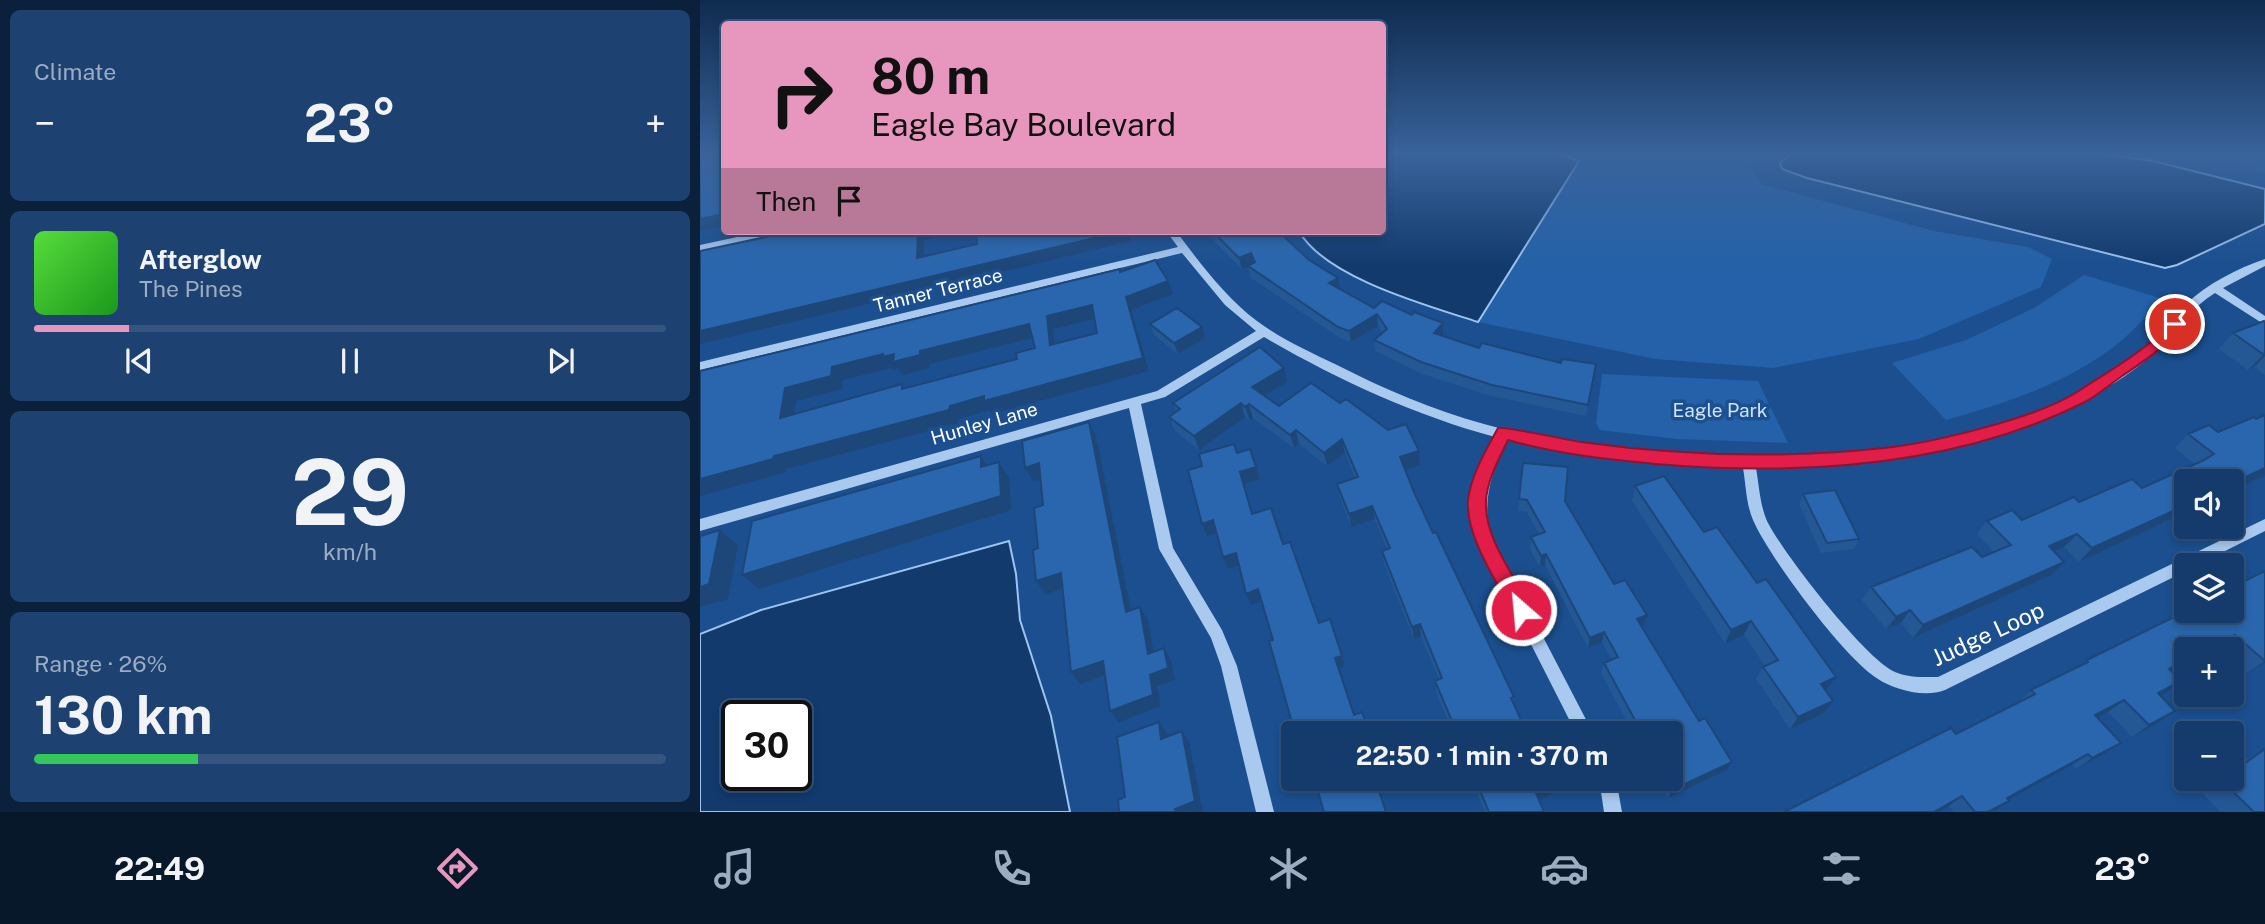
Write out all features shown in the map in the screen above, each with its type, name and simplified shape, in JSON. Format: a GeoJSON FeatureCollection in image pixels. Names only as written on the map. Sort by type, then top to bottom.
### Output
{"type":"FeatureCollection","features":[{"type":"Feature","properties":{"kind":"street"},"geometry":{"type":"LineString","coordinates":[[700,247],[759,235]]}},
{"type":"Feature","properties":{"kind":"street"},"geometry":{"type":"LineString","coordinates":[[1174,235],[1223,296],[1252,323],[1353,378],[1415,404],[1537,442],[1624,454],[1716,462],[1886,454],[1964,439],[2029,419],[2079,398],[2113,376],[2157,344],[2192,304],[2265,262]]}},
{"type":"Feature","properties":{"kind":"street","name":"Tanner Terrace"},"geometry":{"type":"LineString","coordinates":[[700,366],[1184,249]]}},
{"type":"Feature","properties":{"kind":"street"},"geometry":{"type":"LineString","coordinates":[[2216,289],[2265,321]]}},
{"type":"Feature","properties":{"kind":"street","name":"Hunley Lane"},"geometry":{"type":"LineString","coordinates":[[700,525],[1161,394],[1265,331]]}},
{"type":"Feature","properties":{"kind":"street"},"geometry":{"type":"LineString","coordinates":[[1135,402],[1166,549],[1217,635],[1229,666],[1265,812]]}},
{"type":"Feature","properties":{"kind":"street"},"geometry":{"type":"LineString","coordinates":[[1503,433],[1483,476],[1477,499],[1478,519],[1483,536],[1579,721]]}},
{"type":"Feature","properties":{"kind":"street","name":"Judge Loop"},"geometry":{"type":"LineString","coordinates":[[1748,462],[1759,518],[1771,542],[1860,653],[1880,673],[1905,685],[1939,685],[2265,525]]}},
{"type":"Feature","properties":{"kind":"street"},"geometry":{"type":"LineString","coordinates":[[1610,791],[1613,812]]}},
{"type":"Feature","properties":{"kind":"green space"},"geometry":{"type":"Polygon","coordinates":[[[1560,191],[1786,191],[1934,231],[2028,247],[2052,259],[2041,287],[1919,339],[1773,368],[1655,359],[1478,322],[1560,191]]]}},
{"type":"Feature","properties":{"kind":"green space"},"geometry":{"type":"Polygon","coordinates":[[[2084,275],[2160,298],[2118,344],[2092,362],[2035,391],[1946,420],[1892,363],[1966,340],[2034,308],[2084,275]]]}},
{"type":"Feature","properties":{"kind":"green space","name":"Eagle Park"},"geometry":{"type":"Polygon","coordinates":[[[1602,374],[1758,381],[1788,443],[1676,439],[1600,430],[1596,423],[1602,374]]]}},
{"type":"Feature","properties":{"kind":"shaded area"},"geometry":{"type":"Polygon","coordinates":[[[1386,191],[1560,191],[1478,322],[1380,288],[1331,263],[1312,248],[1302,235],[1386,235],[1386,191]]]}},
{"type":"Feature","properties":{"kind":"shaded area"},"geometry":{"type":"Polygon","coordinates":[[[1858,191],[2265,191],[2265,224],[2165,268],[1858,191]]]}},
{"type":"Feature","properties":{"kind":"shaded area"},"geometry":{"type":"Polygon","coordinates":[[[1009,541],[1016,574],[1020,620],[1051,716],[1070,812],[700,812],[700,634],[761,610],[1009,541]]]}},
{"type":"Feature","properties":{"kind":"building"},"geometry":{"type":"Polygon","coordinates":[[[700,191],[721,191],[721,215],[700,219],[700,191]]]}},
{"type":"Feature","properties":{"kind":"building"},"geometry":{"type":"Polygon","coordinates":[[[775,235],[918,235],[917,258],[977,244],[976,235],[1107,235],[700,331],[700,251],[775,235]]]}},
{"type":"Feature","properties":{"kind":"building"},"geometry":{"type":"Polygon","coordinates":[[[1216,235],[1282,235],[1309,260],[1338,278],[1329,283],[1374,308],[1382,301],[1412,315],[1414,312],[1443,323],[1434,333],[1479,348],[1482,343],[1561,363],[1562,359],[1596,364],[1588,405],[1492,385],[1421,362],[1374,340],[1387,329],[1377,314],[1349,331],[1338,327],[1248,266],[1255,262],[1251,253],[1239,258],[1216,235]]]}},
{"type":"Feature","properties":{"kind":"building"},"geometry":{"type":"Polygon","coordinates":[[[1155,260],[1168,281],[1126,297],[1143,358],[984,401],[984,396],[950,406],[949,410],[774,456],[773,459],[700,479],[700,371],[1120,269],[1120,272],[1155,260]],[[1092,305],[1047,316],[1050,345],[1097,333],[1092,305]],[[1029,324],[920,351],[920,355],[893,362],[894,354],[883,357],[883,354],[832,367],[831,376],[785,388],[780,418],[902,384],[902,389],[1017,359],[1016,353],[1035,348],[1029,324]]]}},
{"type":"Feature","properties":{"kind":"building"},"geometry":{"type":"Polygon","coordinates":[[[1177,308],[1202,327],[1174,343],[1150,324],[1177,308]]]}},
{"type":"Feature","properties":{"kind":"building"},"geometry":{"type":"Polygon","coordinates":[[[2264,321],[2263,354],[2233,333],[2264,321]]]}},
{"type":"Feature","properties":{"kind":"building"},"geometry":{"type":"Polygon","coordinates":[[[1260,347],[1284,368],[1252,387],[1279,406],[1311,383],[1340,403],[1346,399],[1388,430],[1406,424],[1419,451],[1400,457],[1433,533],[1436,532],[1514,697],[1511,698],[1522,721],[1452,721],[1435,681],[1442,678],[1420,624],[1412,627],[1382,551],[1390,548],[1372,506],[1349,514],[1337,484],[1358,477],[1342,439],[1324,453],[1296,430],[1290,435],[1249,404],[1245,407],[1241,403],[1194,436],[1169,417],[1180,409],[1173,403],[1260,347]]]}},
{"type":"Feature","properties":{"kind":"building"},"geometry":{"type":"Polygon","coordinates":[[[2265,415],[2265,468],[2244,478],[2244,469],[2184,469],[2214,454],[2188,434],[2209,425],[2218,432],[2254,417],[2256,419],[2265,415]]]}},
{"type":"Feature","properties":{"kind":"building"},"geometry":{"type":"Polygon","coordinates":[[[1089,422],[1126,612],[1140,607],[1148,654],[1164,648],[1168,668],[1150,675],[1153,695],[1110,711],[1103,661],[1071,672],[1061,573],[1036,581],[1033,550],[1038,548],[1034,508],[1043,505],[1039,463],[1025,468],[1022,441],[1089,422]]]}},
{"type":"Feature","properties":{"kind":"building"},"geometry":{"type":"Polygon","coordinates":[[[1234,444],[1237,453],[1250,449],[1256,467],[1240,472],[1252,514],[1271,508],[1283,544],[1290,542],[1319,623],[1330,619],[1342,656],[1335,658],[1354,715],[1362,712],[1365,721],[1292,721],[1269,641],[1273,640],[1258,589],[1246,594],[1236,553],[1223,557],[1213,520],[1202,524],[1188,470],[1202,466],[1199,454],[1234,444]]]}},
{"type":"Feature","properties":{"kind":"building"},"geometry":{"type":"Polygon","coordinates":[[[981,456],[981,467],[999,462],[1001,496],[742,575],[752,521],[981,456]]]}},
{"type":"Feature","properties":{"kind":"building"},"geometry":{"type":"Polygon","coordinates":[[[1523,463],[1568,467],[1565,501],[1614,584],[1625,580],[1647,615],[1637,619],[1699,721],[1705,718],[1732,762],[1683,785],[1683,721],[1635,721],[1604,663],[1618,657],[1604,632],[1590,638],[1546,554],[1541,556],[1531,537],[1545,532],[1527,500],[1519,499],[1523,463]]]}},
{"type":"Feature","properties":{"kind":"building"},"geometry":{"type":"Polygon","coordinates":[[[2174,474],[2174,510],[2092,548],[2077,534],[2049,546],[2064,562],[1923,625],[1910,610],[1896,617],[1871,587],[1972,547],[1982,557],[2011,545],[1987,521],[2012,510],[2022,520],[2074,497],[2079,502],[2132,479],[2142,488],[2174,474]]]}},
{"type":"Feature","properties":{"kind":"building"},"geometry":{"type":"Polygon","coordinates":[[[1664,476],[1704,532],[1717,527],[1757,583],[1766,579],[1836,677],[1821,684],[1833,701],[1798,717],[1763,667],[1778,660],[1751,621],[1731,630],[1635,486],[1664,476]]]}},
{"type":"Feature","properties":{"kind":"building"},"geometry":{"type":"Polygon","coordinates":[[[1835,490],[1859,539],[1827,543],[1803,494],[1835,490]]]}},
{"type":"Feature","properties":{"kind":"building"},"geometry":{"type":"Polygon","coordinates":[[[720,530],[709,584],[700,587],[700,536],[720,530]]]}},
{"type":"Feature","properties":{"kind":"building"},"geometry":{"type":"Polygon","coordinates":[[[2265,571],[2265,661],[2244,643],[2244,637],[2174,637],[2174,666],[2169,669],[2174,674],[2174,685],[2158,693],[2175,711],[2149,725],[2124,700],[2095,715],[2121,743],[2092,758],[2088,754],[2007,798],[2009,801],[1988,812],[1975,812],[1962,796],[1934,812],[1784,812],[1951,728],[1956,734],[2035,694],[2031,690],[2174,617],[2174,623],[2244,623],[2244,582],[2265,571]]]}},
{"type":"Feature","properties":{"kind":"building"},"geometry":{"type":"Polygon","coordinates":[[[1159,722],[1161,739],[1182,731],[1195,801],[1175,809],[1176,812],[1119,812],[1118,800],[1125,797],[1117,737],[1159,722]]]}},
{"type":"Feature","properties":{"kind":"building"},"geometry":{"type":"Polygon","coordinates":[[[2265,749],[2265,812],[2254,812],[2232,791],[2244,791],[2244,764],[2265,749]]]}},
{"type":"Feature","properties":{"kind":"building"},"geometry":{"type":"Polygon","coordinates":[[[1318,791],[1379,791],[1386,812],[1324,812],[1318,791]]]}},
{"type":"Feature","properties":{"kind":"building"},"geometry":{"type":"Polygon","coordinates":[[[1480,791],[1540,791],[1536,793],[1544,812],[1489,812],[1480,791]]]}},
{"type":"Feature","properties":{"kind":"route"},"geometry":{"type":"LineString","coordinates":[[1521,610],[1483,536],[1478,519],[1477,499],[1483,476],[1503,433],[1537,442],[1624,454],[1716,462],[1796,461],[1886,454],[1964,439],[2029,419],[2079,398],[2157,344],[2175,324]]}}]}
